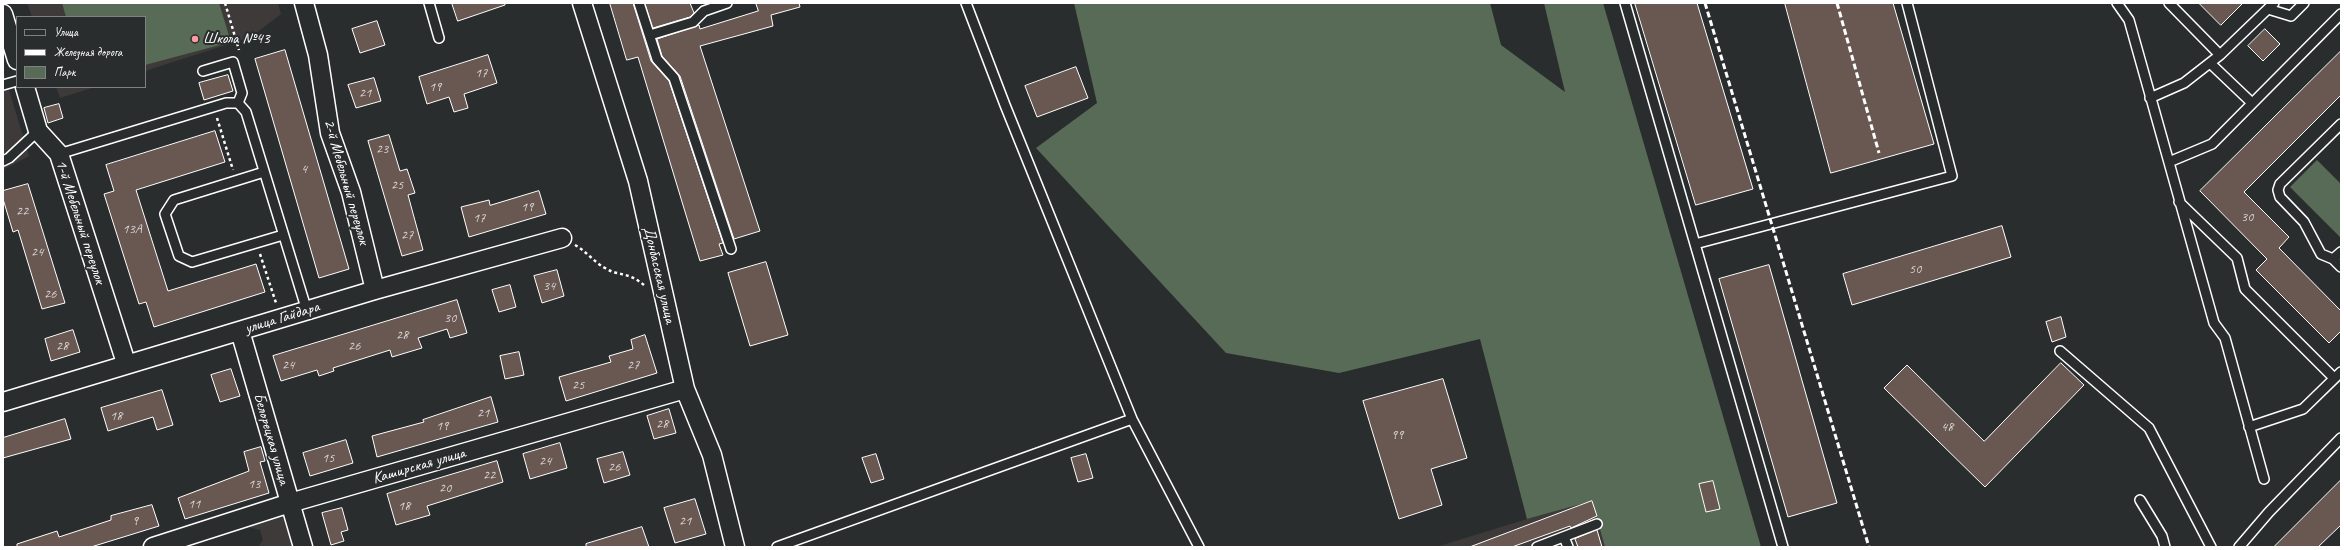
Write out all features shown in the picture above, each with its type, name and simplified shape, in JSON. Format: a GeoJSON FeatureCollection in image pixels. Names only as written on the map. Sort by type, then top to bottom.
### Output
{"type":"FeatureCollection","features":[{"type":"Feature","properties":{"kind":"street","name":"Донбасская улица"},"geometry":{"type":"LineString","coordinates":[[582,3],[638,181],[665,304],[686,389],[712,455],[735,547]]}},
{"type":"Feature","properties":{"kind":"street","name":"2-й Мебельный переулок"},"geometry":{"type":"LineString","coordinates":[[306,4],[318,56],[330,133],[351,192],[375,290]]}},
{"type":"Feature","properties":{"kind":"street"},"geometry":{"type":"LineString","coordinates":[[3,14],[16,57]]}},
{"type":"Feature","properties":{"kind":"street","name":"1-й Мебельный переулок"},"geometry":{"type":"LineString","coordinates":[[25,88],[38,131],[59,154],[126,363]]}},
{"type":"Feature","properties":{"kind":"street","name":"улица Гайдара"},"geometry":{"type":"LineString","coordinates":[[3,402],[126,363],[240,331],[269,321],[562,238]]}},
{"type":"Feature","properties":{"kind":"street","name":"Белорецкая улица"},"geometry":{"type":"LineString","coordinates":[[240,331],[304,547]]}},
{"type":"Feature","properties":{"kind":"street","name":"Каширская улица"},"geometry":{"type":"LineString","coordinates":[[153,547],[290,503],[686,389]]}},
{"type":"Feature","properties":{"kind":"lane"},"geometry":{"type":"LineString","coordinates":[[429,3],[439,38]]}},
{"type":"Feature","properties":{"kind":"lane"},"geometry":{"type":"LineString","coordinates":[[640,3],[657,59],[674,78],[731,249]]}},
{"type":"Feature","properties":{"kind":"lane"},"geometry":{"type":"LineString","coordinates":[[650,35],[693,22],[702,7],[727,3]]}},
{"type":"Feature","properties":{"kind":"lane"},"geometry":{"type":"LineString","coordinates":[[966,3],[1004,106],[1132,419],[1198,547]]}},
{"type":"Feature","properties":{"kind":"lane"},"geometry":{"type":"LineString","coordinates":[[1625,3],[1783,547]]}},
{"type":"Feature","properties":{"kind":"lane"},"geometry":{"type":"LineString","coordinates":[[1695,244],[1952,176],[1907,3]]}},
{"type":"Feature","properties":{"kind":"lane"},"geometry":{"type":"LineString","coordinates":[[2117,3],[2129,20],[2169,162],[2178,201],[2214,322],[2225,338],[2264,479]]}},
{"type":"Feature","properties":{"kind":"lane"},"geometry":{"type":"LineString","coordinates":[[2169,3],[2220,55]]}},
{"type":"Feature","properties":{"kind":"lane"},"geometry":{"type":"LineString","coordinates":[[2150,98],[2184,83],[2220,55],[2271,6],[2291,16],[2304,3]]}},
{"type":"Feature","properties":{"kind":"lane"},"geometry":{"type":"LineString","coordinates":[[2169,162],[2212,144],[2341,14]]}},
{"type":"Feature","properties":{"kind":"lane"},"geometry":{"type":"LineString","coordinates":[[203,70],[233,62],[242,93],[238,103]]}},
{"type":"Feature","properties":{"kind":"lane"},"geometry":{"type":"LineString","coordinates":[[2210,63],[2252,103]]}},
{"type":"Feature","properties":{"kind":"lane"},"geometry":{"type":"LineString","coordinates":[[3,85],[16,81]]}},
{"type":"Feature","properties":{"kind":"lane"},"geometry":{"type":"LineString","coordinates":[[59,154],[214,107],[238,103]]}},
{"type":"Feature","properties":{"kind":"lane"},"geometry":{"type":"LineString","coordinates":[[238,103],[246,112],[307,311]]}},
{"type":"Feature","properties":{"kind":"lane"},"geometry":{"type":"LineString","coordinates":[[2341,124],[2280,184],[2278,190],[2280,197],[2304,222],[2321,254],[2333,259],[2341,267]]}},
{"type":"Feature","properties":{"kind":"lane"},"geometry":{"type":"LineString","coordinates":[[3,160],[10,158],[38,131]]}},
{"type":"Feature","properties":{"kind":"lane"},"geometry":{"type":"LineString","coordinates":[[264,172],[174,200],[166,214],[179,256],[192,262],[283,235]]}},
{"type":"Feature","properties":{"kind":"lane"},"geometry":{"type":"LineString","coordinates":[[2178,201],[2237,258],[2245,289],[2338,375],[2303,409],[2249,428]]}},
{"type":"Feature","properties":{"kind":"lane"},"geometry":{"type":"LineString","coordinates":[[2333,259],[2341,252]]}},
{"type":"Feature","properties":{"kind":"lane"},"geometry":{"type":"LineString","coordinates":[[2060,350],[2149,428],[2211,547]]}},
{"type":"Feature","properties":{"kind":"lane"},"geometry":{"type":"LineString","coordinates":[[777,547],[1132,419]]}},
{"type":"Feature","properties":{"kind":"lane"},"geometry":{"type":"LineString","coordinates":[[2239,547],[2269,512],[2341,438]]}},
{"type":"Feature","properties":{"kind":"lane"},"geometry":{"type":"LineString","coordinates":[[2140,500],[2162,536],[2165,547]]}},
{"type":"Feature","properties":{"kind":"lane"},"geometry":{"type":"LineString","coordinates":[[1537,547],[1597,524]]}},
{"type":"Feature","properties":{"kind":"lane"},"geometry":{"type":"LineString","coordinates":[[1564,537],[1568,547]]}},
{"type":"Feature","properties":{"kind":"path"},"geometry":{"type":"LineString","coordinates":[[214,107],[236,180]]}},
{"type":"Feature","properties":{"kind":"path"},"geometry":{"type":"LineString","coordinates":[[562,238],[584,250],[605,268],[633,276],[665,304]]}},
{"type":"Feature","properties":{"kind":"path"},"geometry":{"type":"LineString","coordinates":[[256,243],[278,310],[266,313],[269,321]]}},
{"type":"Feature","properties":{"kind":"shaded area","name":"Школа №43"},"geometry":{"type":"Polygon","coordinates":[[[27,3],[278,3],[281,14],[251,37],[146,71],[146,16],[32,16],[27,3]]]}},
{"type":"Feature","properties":{"kind":"shaded area"},"geometry":{"type":"Polygon","coordinates":[[[3,70],[29,156],[3,170],[3,70]]]}},
{"type":"Feature","properties":{"kind":"shaded area"},"geometry":{"type":"Polygon","coordinates":[[[56,88],[92,88],[60,98],[56,88]]]}},
{"type":"Feature","properties":{"kind":"shaded area"},"geometry":{"type":"Polygon","coordinates":[[[1592,501],[1605,547],[1436,547],[1527,519],[1592,501]]]}},
{"type":"Feature","properties":{"kind":"shaded area"},"geometry":{"type":"Polygon","coordinates":[[[286,516],[295,547],[258,547],[263,540],[260,530],[248,527],[286,516]]]}},
{"type":"Feature","properties":{"kind":"green space","name":"Школа №43"},"geometry":{"type":"Polygon","coordinates":[[[62,3],[219,3],[231,42],[146,65],[146,16],[66,16],[62,3]]]}},
{"type":"Feature","properties":{"kind":"green space"},"geometry":{"type":"Polygon","coordinates":[[[1074,3],[1490,3],[1501,45],[1565,92],[1544,3],[1603,3],[1761,547],[1605,547],[1592,501],[1527,519],[1480,339],[1339,373],[1226,353],[1036,148],[1097,103],[1074,3]]]}},
{"type":"Feature","properties":{"kind":"green space"},"geometry":{"type":"Polygon","coordinates":[[[2317,160],[2341,184],[2340,237],[2290,187],[2317,160]]]}},
{"type":"Feature","properties":{"kind":"building"},"geometry":{"type":"Polygon","coordinates":[[[452,3],[505,3],[505,5],[458,21],[452,3]]]}},
{"type":"Feature","properties":{"kind":"building"},"geometry":{"type":"Polygon","coordinates":[[[610,3],[633,3],[651,61],[669,81],[723,243],[719,244],[723,255],[700,261],[638,57],[627,60],[610,3]]]}},
{"type":"Feature","properties":{"kind":"building"},"geometry":{"type":"Polygon","coordinates":[[[645,3],[690,3],[694,13],[690,17],[653,28],[645,3]]]}},
{"type":"Feature","properties":{"kind":"building"},"geometry":{"type":"Polygon","coordinates":[[[756,3],[799,3],[800,7],[771,15],[773,26],[700,46],[760,231],[734,239],[680,76],[662,56],[657,39],[699,25],[700,29],[758,11],[756,3]]]}},
{"type":"Feature","properties":{"kind":"building"},"geometry":{"type":"Polygon","coordinates":[[[1635,3],[1697,3],[1753,189],[1696,205],[1635,3]]]}},
{"type":"Feature","properties":{"kind":"building"},"geometry":{"type":"Polygon","coordinates":[[[1785,3],[1893,3],[1934,144],[1831,173],[1785,3]]]}},
{"type":"Feature","properties":{"kind":"building"},"geometry":{"type":"Polygon","coordinates":[[[2199,3],[2243,3],[2221,25],[2199,3]]]}},
{"type":"Feature","properties":{"kind":"building"},"geometry":{"type":"Polygon","coordinates":[[[377,21],[385,45],[360,53],[352,29],[377,21]]]}},
{"type":"Feature","properties":{"kind":"building"},"geometry":{"type":"Polygon","coordinates":[[[2265,29],[2280,44],[2263,61],[2248,46],[2265,29]]]}},
{"type":"Feature","properties":{"kind":"building"},"geometry":{"type":"Polygon","coordinates":[[[285,50],[349,269],[319,278],[255,59],[285,50]]]}},
{"type":"Feature","properties":{"kind":"building"},"geometry":{"type":"Polygon","coordinates":[[[2341,51],[2341,95],[2244,192],[2289,237],[2279,248],[2341,311],[2341,331],[2329,343],[2256,270],[2267,259],[2200,191],[2341,51]]]}},
{"type":"Feature","properties":{"kind":"building"},"geometry":{"type":"Polygon","coordinates":[[[488,55],[497,83],[464,94],[468,108],[454,112],[449,97],[427,104],[419,77],[488,55]]]}},
{"type":"Feature","properties":{"kind":"building"},"geometry":{"type":"Polygon","coordinates":[[[1076,67],[1088,98],[1037,117],[1025,86],[1076,67]]]}},
{"type":"Feature","properties":{"kind":"building"},"geometry":{"type":"Polygon","coordinates":[[[228,75],[233,91],[204,100],[199,83],[228,75]]]}},
{"type":"Feature","properties":{"kind":"building"},"geometry":{"type":"Polygon","coordinates":[[[374,78],[381,101],[356,108],[348,85],[374,78]]]}},
{"type":"Feature","properties":{"kind":"building"},"geometry":{"type":"Polygon","coordinates":[[[59,104],[63,118],[48,123],[44,108],[59,104]]]}},
{"type":"Feature","properties":{"kind":"building"},"geometry":{"type":"Polygon","coordinates":[[[215,131],[225,162],[136,190],[168,291],[256,264],[265,292],[154,327],[146,302],[139,304],[104,194],[114,191],[106,165],[215,131]]]}},
{"type":"Feature","properties":{"kind":"building"},"geometry":{"type":"Polygon","coordinates":[[[389,135],[400,171],[407,169],[415,193],[408,195],[423,250],[402,256],[368,141],[389,135]]]}},
{"type":"Feature","properties":{"kind":"building"},"geometry":{"type":"Polygon","coordinates":[[[28,184],[65,303],[42,309],[18,230],[13,232],[3,199],[3,191],[28,184]]]}},
{"type":"Feature","properties":{"kind":"building"},"geometry":{"type":"Polygon","coordinates":[[[539,191],[546,214],[469,237],[461,207],[489,200],[490,205],[539,191]]]}},
{"type":"Feature","properties":{"kind":"building"},"geometry":{"type":"Polygon","coordinates":[[[2002,226],[2011,257],[1852,305],[1843,274],[2002,226]]]}},
{"type":"Feature","properties":{"kind":"building"},"geometry":{"type":"Polygon","coordinates":[[[766,262],[788,335],[750,346],[728,273],[766,262]]]}},
{"type":"Feature","properties":{"kind":"building"},"geometry":{"type":"Polygon","coordinates":[[[1769,265],[1837,503],[1788,517],[1719,279],[1769,265]]]}},
{"type":"Feature","properties":{"kind":"building"},"geometry":{"type":"Polygon","coordinates":[[[557,270],[564,296],[542,303],[534,276],[557,270]]]}},
{"type":"Feature","properties":{"kind":"building"},"geometry":{"type":"Polygon","coordinates":[[[510,285],[516,307],[499,312],[492,290],[510,285]]]}},
{"type":"Feature","properties":{"kind":"building"},"geometry":{"type":"Polygon","coordinates":[[[457,300],[467,333],[450,338],[447,329],[418,338],[422,348],[392,357],[390,350],[333,368],[334,371],[319,376],[317,370],[281,381],[273,356],[457,300]]]}},
{"type":"Feature","properties":{"kind":"building"},"geometry":{"type":"Polygon","coordinates":[[[2061,317],[2066,337],[2052,342],[2046,322],[2061,317]]]}},
{"type":"Feature","properties":{"kind":"building"},"geometry":{"type":"Polygon","coordinates":[[[73,330],[80,352],[51,361],[45,339],[73,330]]]}},
{"type":"Feature","properties":{"kind":"building"},"geometry":{"type":"Polygon","coordinates":[[[645,335],[657,373],[566,401],[559,377],[611,362],[609,356],[633,349],[631,340],[645,335]]]}},
{"type":"Feature","properties":{"kind":"building"},"geometry":{"type":"Polygon","coordinates":[[[519,352],[524,375],[505,379],[500,356],[519,352]]]}},
{"type":"Feature","properties":{"kind":"building"},"geometry":{"type":"Polygon","coordinates":[[[2061,363],[2084,385],[1985,487],[1884,388],[1907,365],[1984,441],[2061,363]]]}},
{"type":"Feature","properties":{"kind":"building"},"geometry":{"type":"Polygon","coordinates":[[[231,369],[240,396],[220,402],[211,375],[231,369]]]}},
{"type":"Feature","properties":{"kind":"building"},"geometry":{"type":"Polygon","coordinates":[[[1443,379],[1467,458],[1431,469],[1442,505],[1399,519],[1363,401],[1443,379]]]}},
{"type":"Feature","properties":{"kind":"building"},"geometry":{"type":"Polygon","coordinates":[[[162,390],[173,425],[157,430],[153,417],[108,431],[101,408],[162,390]]]}},
{"type":"Feature","properties":{"kind":"building"},"geometry":{"type":"Polygon","coordinates":[[[491,397],[498,422],[377,457],[372,436],[424,422],[423,420],[491,397]]]}},
{"type":"Feature","properties":{"kind":"building"},"geometry":{"type":"Polygon","coordinates":[[[669,409],[676,433],[654,439],[647,416],[669,409]]]}},
{"type":"Feature","properties":{"kind":"building"},"geometry":{"type":"Polygon","coordinates":[[[65,419],[71,439],[3,458],[3,438],[65,419]]]}},
{"type":"Feature","properties":{"kind":"building"},"geometry":{"type":"Polygon","coordinates":[[[346,440],[353,463],[310,476],[303,453],[346,440]]]}},
{"type":"Feature","properties":{"kind":"building"},"geometry":{"type":"Polygon","coordinates":[[[560,443],[567,468],[530,479],[523,454],[560,443]]]}},
{"type":"Feature","properties":{"kind":"building"},"geometry":{"type":"Polygon","coordinates":[[[261,447],[265,461],[260,462],[269,493],[185,519],[178,498],[249,471],[244,452],[261,447]]]}},
{"type":"Feature","properties":{"kind":"building"},"geometry":{"type":"Polygon","coordinates":[[[623,452],[630,475],[604,483],[597,459],[623,452]]]}},
{"type":"Feature","properties":{"kind":"building"},"geometry":{"type":"Polygon","coordinates":[[[876,454],[884,479],[871,483],[862,458],[876,454]]]}},
{"type":"Feature","properties":{"kind":"building"},"geometry":{"type":"Polygon","coordinates":[[[1086,454],[1093,478],[1078,482],[1071,458],[1086,454]]]}},
{"type":"Feature","properties":{"kind":"building"},"geometry":{"type":"Polygon","coordinates":[[[497,461],[503,482],[427,506],[430,515],[396,525],[387,494],[497,461]]]}},
{"type":"Feature","properties":{"kind":"building"},"geometry":{"type":"Polygon","coordinates":[[[2341,480],[2341,525],[2318,547],[2274,547],[2341,480]]]}},
{"type":"Feature","properties":{"kind":"building"},"geometry":{"type":"Polygon","coordinates":[[[1713,481],[1720,509],[1706,512],[1699,484],[1713,481]]]}},
{"type":"Feature","properties":{"kind":"building"},"geometry":{"type":"Polygon","coordinates":[[[695,499],[706,534],[675,543],[664,508],[695,499]]]}},
{"type":"Feature","properties":{"kind":"building"},"geometry":{"type":"Polygon","coordinates":[[[1592,501],[1597,516],[1571,528],[1570,526],[1512,547],[1470,547],[1592,501]]]}},
{"type":"Feature","properties":{"kind":"building"},"geometry":{"type":"Polygon","coordinates":[[[152,505],[159,526],[91,547],[17,547],[17,544],[57,531],[59,537],[111,520],[111,516],[152,505]]]}},
{"type":"Feature","properties":{"kind":"building"},"geometry":{"type":"Polygon","coordinates":[[[342,508],[348,530],[341,532],[344,541],[331,545],[322,513],[342,508]]]}},
{"type":"Feature","properties":{"kind":"building"},"geometry":{"type":"Polygon","coordinates":[[[642,527],[649,547],[586,547],[586,544],[642,527]]]}},
{"type":"Feature","properties":{"kind":"building"},"geometry":{"type":"Polygon","coordinates":[[[1597,530],[1602,547],[1578,547],[1575,539],[1597,530]]]}},
{"type":"Feature","properties":{"kind":"railway"},"geometry":{"type":"LineString","coordinates":[[1705,3],[1869,547]]}},
{"type":"Feature","properties":{"kind":"railway"},"geometry":{"type":"LineString","coordinates":[[1837,3],[1879,153]]}},
{"type":"Feature","properties":{"kind":"place","name":"Школа №43"},"geometry":{"type":"Point","coordinates":[195,39]}}]}
